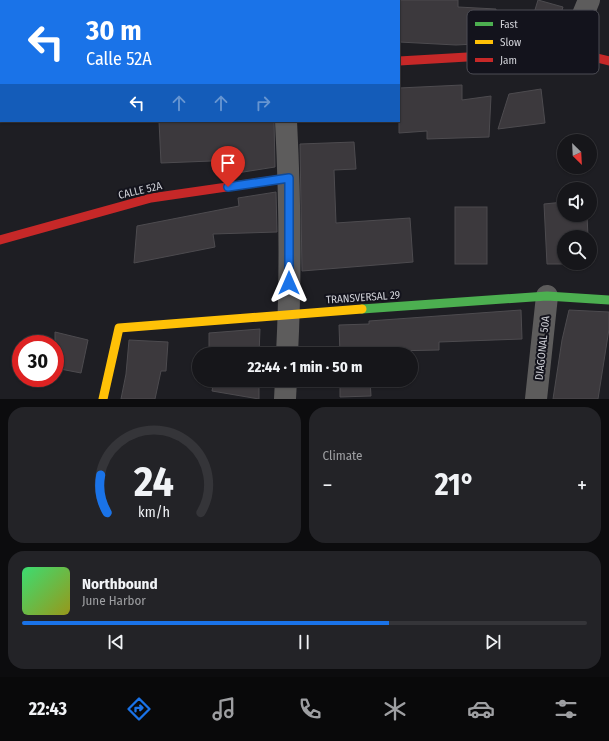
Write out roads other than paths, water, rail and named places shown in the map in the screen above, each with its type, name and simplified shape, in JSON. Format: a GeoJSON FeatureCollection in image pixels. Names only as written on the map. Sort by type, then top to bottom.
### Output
{"type":"FeatureCollection","features":[{"type":"Feature","properties":{"kind":"street"},"geometry":{"type":"LineString","coordinates":[[585,10],[589,0]]}},
{"type":"Feature","properties":{"kind":"street"},"geometry":{"type":"LineString","coordinates":[[400,60],[467,56]]}},
{"type":"Feature","properties":{"kind":"street"},"geometry":{"type":"LineString","coordinates":[[599,59],[609,61]]}},
{"type":"Feature","properties":{"kind":"street"},"geometry":{"type":"LineString","coordinates":[[286,122],[289,178],[289,314],[287,347]]}},
{"type":"Feature","properties":{"kind":"street","name":"CALLE 52A"},"geometry":{"type":"LineString","coordinates":[[0,240],[151,198],[289,178]]}},
{"type":"Feature","properties":{"kind":"street","name":"TRANSVERSAL 29"},"geometry":{"type":"LineString","coordinates":[[103,399],[118,328],[289,314],[547,296],[609,300]]}},
{"type":"Feature","properties":{"kind":"street","name":"DIAGONAL 50A"},"geometry":{"type":"LineString","coordinates":[[536,399],[547,296]]}},
{"type":"Feature","properties":{"kind":"street"},"geometry":{"type":"LineString","coordinates":[[284,399],[285,387]]}}]}
